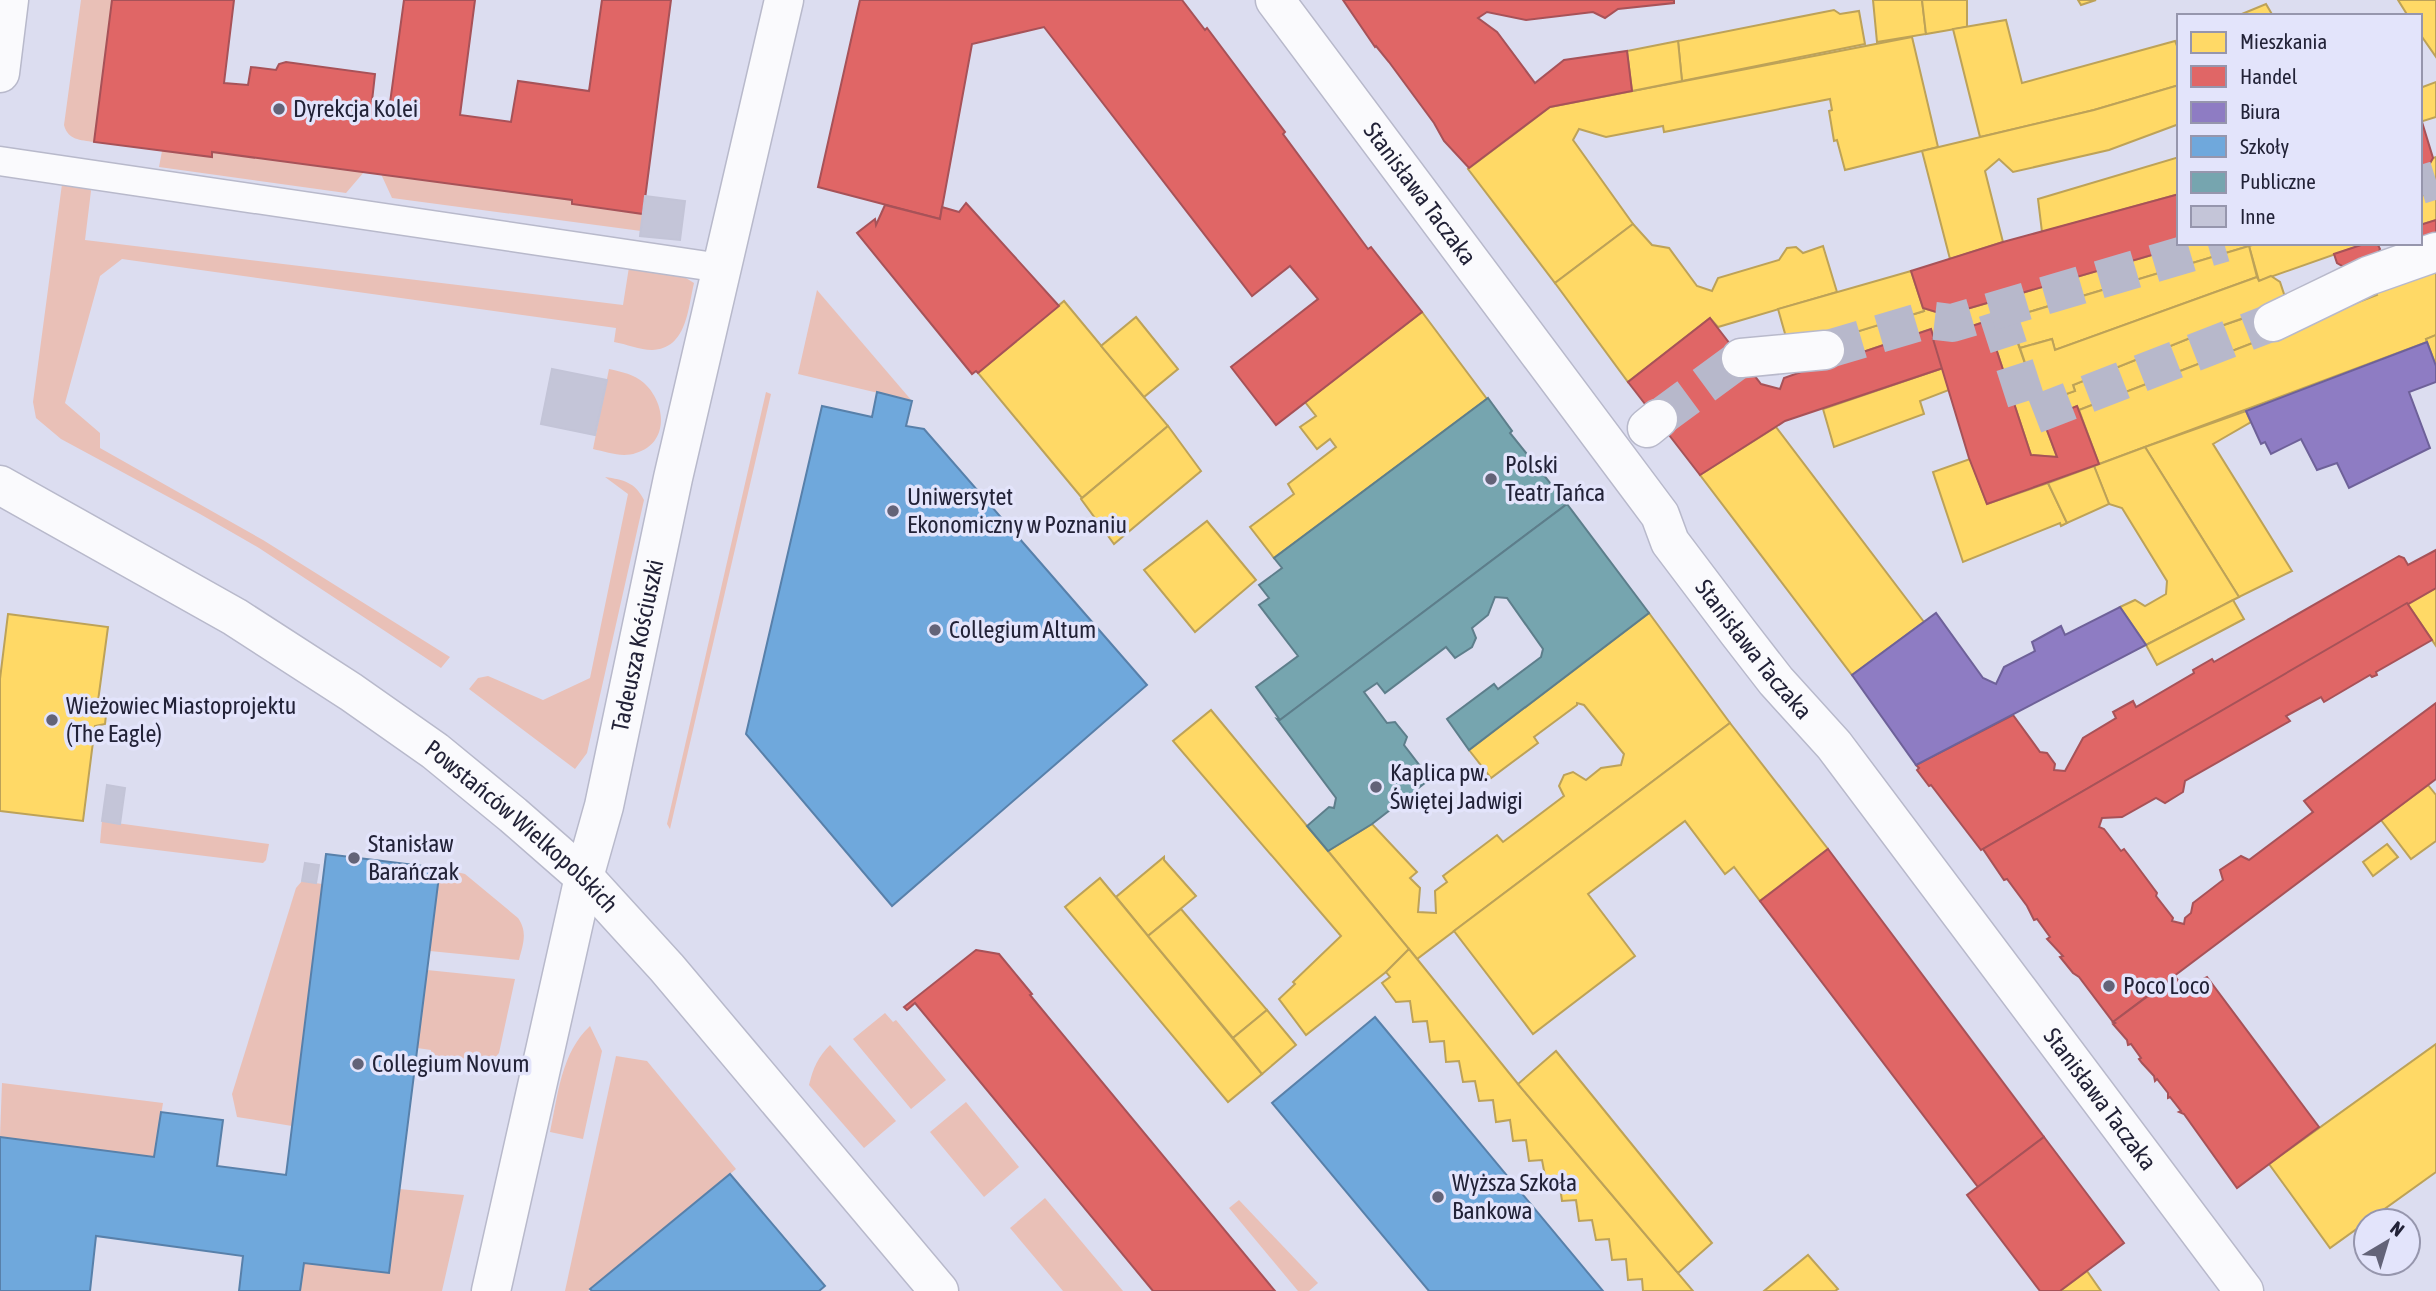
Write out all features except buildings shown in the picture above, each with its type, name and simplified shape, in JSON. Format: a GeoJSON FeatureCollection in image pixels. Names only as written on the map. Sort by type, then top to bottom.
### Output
{"type":"FeatureCollection","features":[{"type":"Feature","properties":{"kind":"street"},"geometry":{"type":"LineString","coordinates":[[0,73],[9,0]]}},
{"type":"Feature","properties":{"kind":"street","name":"Tadeusza Kościuszki"},"geometry":{"type":"LineString","coordinates":[[491,1291],[584,877],[604,806],[673,478],[784,0]]}},
{"type":"Feature","properties":{"kind":"street","name":"Stanisława Taczaka"},"geometry":{"type":"LineString","coordinates":[[1275,0],[1660,515],[1670,542],[1776,681],[1833,745],[2244,1291]]}},
{"type":"Feature","properties":{"kind":"street"},"geometry":{"type":"LineString","coordinates":[[2273,322],[2368,276],[2436,252]]}},
{"type":"Feature","properties":{"kind":"street"},"geometry":{"type":"LineString","coordinates":[[1741,358],[1825,350]]}},
{"type":"Feature","properties":{"kind":"street","name":"Powstańców Wielkopolskich"},"geometry":{"type":"LineString","coordinates":[[0,485],[235,617],[351,692],[435,751],[513,815],[584,877],[692,997],[939,1291]]}},
{"type":"Feature","properties":{"kind":"lane"},"geometry":{"type":"LineString","coordinates":[[0,161],[721,268]]}},
{"type":"Feature","properties":{"kind":"lane"},"geometry":{"type":"LineString","coordinates":[[1613,453],[1653,424]]}},
{"type":"Feature","properties":{"kind":"shaded area"},"geometry":{"type":"Polygon","coordinates":[[[81,0],[112,0],[94,142],[79,140],[68,134],[64,125],[81,0]]]}},
{"type":"Feature","properties":{"kind":"shaded area"},"geometry":{"type":"Polygon","coordinates":[[[162,151],[211,157],[212,152],[364,172],[346,193],[159,167],[162,151]]]}},
{"type":"Feature","properties":{"kind":"shaded area"},"geometry":{"type":"Polygon","coordinates":[[[381,174],[572,200],[572,204],[643,214],[641,231],[392,198],[381,174]]]}},
{"type":"Feature","properties":{"kind":"shaded area"},"geometry":{"type":"Polygon","coordinates":[[[62,184],[88,184],[91,191],[85,240],[623,305],[629,267],[681,275],[694,283],[684,326],[679,335],[664,348],[652,350],[614,342],[616,328],[122,259],[100,276],[65,403],[100,433],[100,448],[263,540],[450,657],[441,668],[259,548],[61,439],[36,418],[33,402],[62,184]]]}},
{"type":"Feature","properties":{"kind":"shaded area"},"geometry":{"type":"Polygon","coordinates":[[[817,290],[912,401],[798,374],[817,290]]]}},
{"type":"Feature","properties":{"kind":"shaded area"},"geometry":{"type":"Polygon","coordinates":[[[609,369],[640,380],[657,401],[661,422],[659,432],[655,441],[636,453],[620,455],[593,449],[609,369]]]}},
{"type":"Feature","properties":{"kind":"shaded area"},"geometry":{"type":"Polygon","coordinates":[[[766,392],[771,394],[670,829],[667,824],[766,392]]]}},
{"type":"Feature","properties":{"kind":"shaded area"},"geometry":{"type":"Polygon","coordinates":[[[605,477],[628,483],[637,489],[644,500],[587,753],[575,769],[469,689],[478,678],[488,676],[543,700],[590,678],[628,494],[605,477]]]}},
{"type":"Feature","properties":{"kind":"shaded area"},"geometry":{"type":"Polygon","coordinates":[[[102,821],[269,844],[263,863],[100,843],[102,821]]]}},
{"type":"Feature","properties":{"kind":"shaded area"},"geometry":{"type":"Polygon","coordinates":[[[440,868],[465,874],[518,918],[524,933],[519,960],[430,951],[440,868]]]}},
{"type":"Feature","properties":{"kind":"shaded area"},"geometry":{"type":"Polygon","coordinates":[[[302,881],[322,884],[292,1126],[237,1117],[232,1094],[296,888],[302,881]]]}},
{"type":"Feature","properties":{"kind":"shaded area"},"geometry":{"type":"Polygon","coordinates":[[[427,970],[515,979],[499,1053],[492,1061],[431,1055],[431,1050],[417,1048],[427,970]]]}},
{"type":"Feature","properties":{"kind":"shaded area"},"geometry":{"type":"Polygon","coordinates":[[[885,1013],[893,1022],[896,1020],[946,1080],[911,1109],[853,1039],[885,1013]]]}},
{"type":"Feature","properties":{"kind":"shaded area"},"geometry":{"type":"Polygon","coordinates":[[[590,1026],[602,1051],[583,1139],[550,1132],[562,1075],[573,1049],[590,1026]]]}},
{"type":"Feature","properties":{"kind":"shaded area"},"geometry":{"type":"Polygon","coordinates":[[[830,1045],[896,1121],[864,1148],[809,1085],[816,1063],[830,1045]]]}},
{"type":"Feature","properties":{"kind":"shaded area"},"geometry":{"type":"Polygon","coordinates":[[[616,1056],[647,1061],[736,1169],[588,1291],[565,1291],[616,1056]]]}},
{"type":"Feature","properties":{"kind":"shaded area"},"geometry":{"type":"Polygon","coordinates":[[[2,1083],[163,1103],[154,1157],[0,1137],[2,1083]]]}},
{"type":"Feature","properties":{"kind":"shaded area"},"geometry":{"type":"Polygon","coordinates":[[[966,1102],[1019,1167],[984,1197],[930,1132],[966,1102]]]}},
{"type":"Feature","properties":{"kind":"shaded area"},"geometry":{"type":"Polygon","coordinates":[[[399,1189],[464,1195],[442,1291],[300,1291],[304,1263],[389,1273],[399,1189]]]}},
{"type":"Feature","properties":{"kind":"shaded area"},"geometry":{"type":"Polygon","coordinates":[[[1045,1198],[1123,1291],[1063,1291],[1010,1228],[1045,1198]]]}},
{"type":"Feature","properties":{"kind":"shaded area"},"geometry":{"type":"Polygon","coordinates":[[[1239,1200],[1318,1283],[1309,1291],[1298,1291],[1229,1208],[1239,1200]]]}},
{"type":"Feature","properties":{"kind":"tunnel"},"geometry":{"type":"LineString","coordinates":[[2422,184],[2436,180]]}},
{"type":"Feature","properties":{"kind":"tunnel"},"geometry":{"type":"LineString","coordinates":[[1825,350],[1926,320],[1952,323],[2217,245]]}},
{"type":"Feature","properties":{"kind":"tunnel"},"geometry":{"type":"LineString","coordinates":[[1997,311],[2031,416],[2273,322]]}},
{"type":"Feature","properties":{"kind":"tunnel"},"geometry":{"type":"LineString","coordinates":[[1658,419],[1741,358]]}},
{"type":"Feature","properties":{"kind":"place","name":"Dyrekcja Kolei"},"geometry":{"type":"Point","coordinates":[279,109]}},
{"type":"Feature","properties":{"kind":"place","name":"Polski Teatr Tańca"},"geometry":{"type":"Point","coordinates":[1491,479]}},
{"type":"Feature","properties":{"kind":"place","name":"Uniwersytet Ekonomiczny w Poznaniu"},"geometry":{"type":"Point","coordinates":[893,511]}},
{"type":"Feature","properties":{"kind":"place","name":"Collegium Altum"},"geometry":{"type":"Point","coordinates":[935,630]}},
{"type":"Feature","properties":{"kind":"place","name":"Wieżowiec Miastoprojektu (The Eagle)"},"geometry":{"type":"Point","coordinates":[52,720]}},
{"type":"Feature","properties":{"kind":"place","name":"Kaplica pw. Świętej Jadwigi"},"geometry":{"type":"Point","coordinates":[1376,787]}},
{"type":"Feature","properties":{"kind":"place","name":"Stanisław Barańczak"},"geometry":{"type":"Point","coordinates":[354,858]}},
{"type":"Feature","properties":{"kind":"place","name":"Poco Loco"},"geometry":{"type":"Point","coordinates":[2109,986]}},
{"type":"Feature","properties":{"kind":"place","name":"Collegium Novum"},"geometry":{"type":"Point","coordinates":[358,1064]}},
{"type":"Feature","properties":{"kind":"place","name":"Wyższa Szkoła Bankowa"},"geometry":{"type":"Point","coordinates":[1438,1197]}}]}
